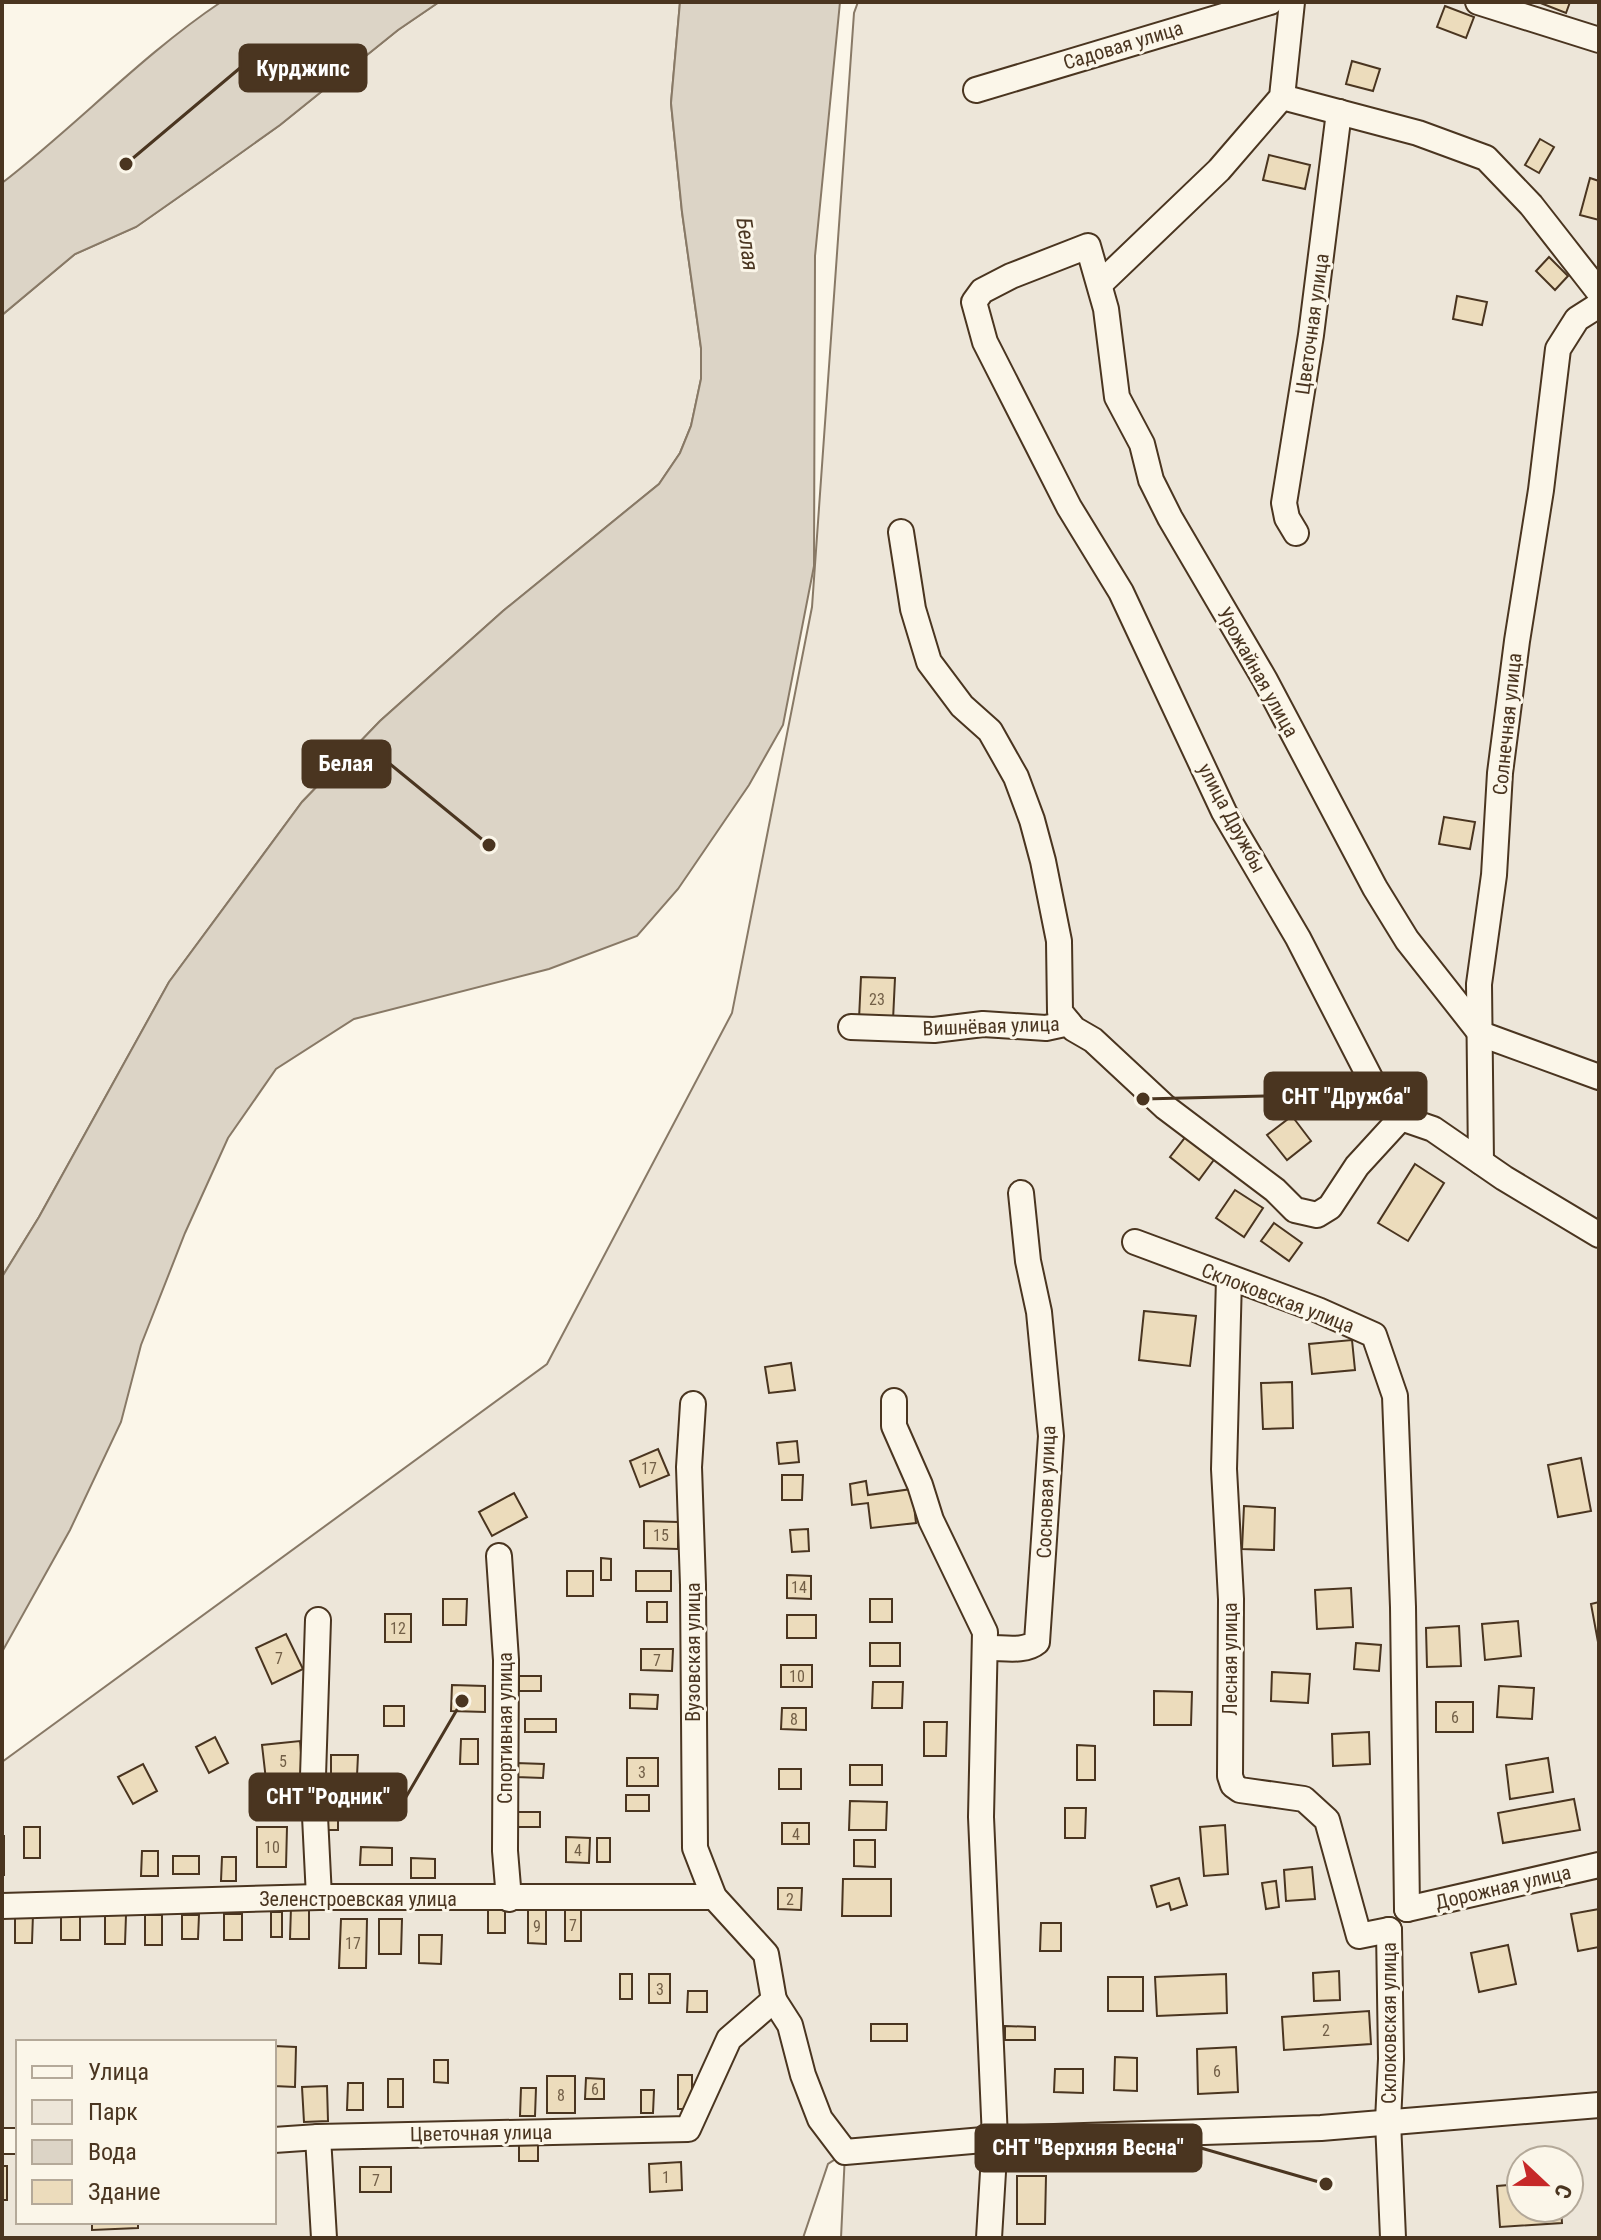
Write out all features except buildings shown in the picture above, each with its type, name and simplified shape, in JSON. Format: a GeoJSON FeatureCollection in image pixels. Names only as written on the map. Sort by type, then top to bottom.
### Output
{"type":"FeatureCollection","features":[{"type":"Feature","properties":{"kind":"street","name":"Садовая улица"},"geometry":{"type":"LineString","coordinates":[[976,90],[1270,2]]}},
{"type":"Feature","properties":{"kind":"street"},"geometry":{"type":"LineString","coordinates":[[1100,284],[1219,170],[1282,97],[1292,2]]}},
{"type":"Feature","properties":{"kind":"street"},"geometry":{"type":"LineString","coordinates":[[1478,2],[1599,40]]}},
{"type":"Feature","properties":{"kind":"street"},"geometry":{"type":"LineString","coordinates":[[1282,97],[1418,133],[1486,158],[1531,205],[1599,292]]}},
{"type":"Feature","properties":{"kind":"street","name":"Цветочная улица"},"geometry":{"type":"LineString","coordinates":[[1296,533],[1287,518],[1284,503],[1311,335],[1339,112]]}},
{"type":"Feature","properties":{"kind":"street","name":"Урожайная улица"},"geometry":{"type":"LineString","coordinates":[[974,302],[982,291],[1011,276],[1088,246],[1106,309],[1117,397],[1142,444],[1151,480],[1265,680],[1375,888],[1407,940],[1481,1034]]}},
{"type":"Feature","properties":{"kind":"street","name":"улица Дружбы"},"geometry":{"type":"LineString","coordinates":[[974,302],[985,342],[1069,507],[1121,592],[1224,812],[1298,938],[1383,1103],[1401,1118],[1433,1129],[1599,1235]]}},
{"type":"Feature","properties":{"kind":"street","name":"Солнечная улица"},"geometry":{"type":"LineString","coordinates":[[1481,1162],[1479,984],[1494,875],[1500,773],[1558,349],[1577,319],[1599,305]]}},
{"type":"Feature","properties":{"kind":"street"},"geometry":{"type":"LineString","coordinates":[[901,532],[913,609],[929,662],[962,706],[990,731],[1016,777],[1032,820],[1059,941],[1060,1012],[1069,1023]]}},
{"type":"Feature","properties":{"kind":"street","name":"Вишнёвая улица"},"geometry":{"type":"LineString","coordinates":[[851,1027],[934,1030],[983,1024],[1046,1028],[1069,1023],[1093,1040],[1165,1107],[1275,1190],[1295,1210],[1317,1215],[1330,1207],[1376,1142],[1401,1118]]}},
{"type":"Feature","properties":{"kind":"street"},"geometry":{"type":"LineString","coordinates":[[1481,1034],[1599,1077]]}},
{"type":"Feature","properties":{"kind":"street","name":"Сосновая улица"},"geometry":{"type":"LineString","coordinates":[[985,1648],[1033,1647],[1037,1642],[1042,1592],[1051,1436],[1039,1312],[1028,1261],[1021,1193]]}},
{"type":"Feature","properties":{"kind":"street","name":"Склоковская улица"},"geometry":{"type":"LineString","coordinates":[[1135,1242],[1318,1310],[1374,1335],[1395,1396],[1403,1607],[1407,1909]]}},
{"type":"Feature","properties":{"kind":"street","name":"Лесная улица"},"geometry":{"type":"LineString","coordinates":[[1229,1278],[1224,1469],[1231,1599],[1230,1776],[1233,1785],[1240,1790],[1304,1799],[1327,1820],[1359,1936],[1389,1930]]}},
{"type":"Feature","properties":{"kind":"street"},"geometry":{"type":"LineString","coordinates":[[894,1401],[894,1426],[916,1474],[931,1520],[985,1632],[981,1817],[995,2139],[989,2238]]}},
{"type":"Feature","properties":{"kind":"street","name":"Вузовская улица"},"geometry":{"type":"LineString","coordinates":[[693,1404],[689,1467],[695,1848],[714,1897]]}},
{"type":"Feature","properties":{"kind":"street","name":"Спортивная улица"},"geometry":{"type":"LineString","coordinates":[[499,1556],[506,1660],[505,1851],[509,1899]]}},
{"type":"Feature","properties":{"kind":"street"},"geometry":{"type":"LineString","coordinates":[[318,1620],[313,1776],[319,1897]]}},
{"type":"Feature","properties":{"kind":"street","name":"Дорожная улица"},"geometry":{"type":"LineString","coordinates":[[1407,1909],[1599,1865]]}},
{"type":"Feature","properties":{"kind":"street","name":"Зеленстроевская улица"},"geometry":{"type":"LineString","coordinates":[[2,1906],[319,1897],[714,1897]]}},
{"type":"Feature","properties":{"kind":"street"},"geometry":{"type":"LineString","coordinates":[[714,1897],[766,1954],[774,2000]]}},
{"type":"Feature","properties":{"kind":"street"},"geometry":{"type":"LineString","coordinates":[[1389,1930],[1407,1909]]}},
{"type":"Feature","properties":{"kind":"street","name":"Склоковская улица"},"geometry":{"type":"LineString","coordinates":[[774,2000],[790,2025],[803,2075],[820,2119],[845,2152],[995,2139],[1321,2128],[1388,2121],[1391,2059],[1389,1930]]}},
{"type":"Feature","properties":{"kind":"street","name":"Цветочная улица"},"geometry":{"type":"LineString","coordinates":[[276,2140],[688,2129],[729,2039],[774,2000]]}},
{"type":"Feature","properties":{"kind":"street"},"geometry":{"type":"LineString","coordinates":[[1393,2238],[1388,2121],[1599,2105]]}},
{"type":"Feature","properties":{"kind":"street"},"geometry":{"type":"LineString","coordinates":[[318,2137],[324,2238]]}},
{"type":"Feature","properties":{"kind":"green space"},"geometry":{"type":"Polygon","coordinates":[[[439,2],[680,2],[671,103],[701,348],[701,379],[691,426],[680,453],[659,484],[503,611],[380,721],[302,802],[169,982],[39,1217],[2,1277],[2,315],[75,254],[136,227],[280,125],[398,30],[439,2]]]}},
{"type":"Feature","properties":{"kind":"green space"},"geometry":{"type":"Polygon","coordinates":[[[858,2],[1599,2],[1599,2238],[841,2238],[845,2153],[828,2164],[803,2238],[2,2238],[2,1762],[547,1364],[732,1013],[812,607],[854,13],[858,2]]]}},
{"type":"Feature","properties":{"kind":"water"},"geometry":{"type":"Polygon","coordinates":[[[221,2],[439,2],[398,30],[280,125],[136,227],[75,254],[2,315],[2,183],[164,44],[221,2]]]}},
{"type":"Feature","properties":{"kind":"water","name":"Белая"},"geometry":{"type":"Polygon","coordinates":[[[680,2],[840,2],[815,256],[814,566],[783,725],[749,785],[678,889],[637,936],[549,969],[354,1019],[276,1069],[228,1138],[185,1233],[141,1345],[121,1422],[70,1530],[2,1652],[2,1277],[39,1217],[169,982],[302,802],[380,721],[503,611],[659,484],[680,453],[691,426],[701,379],[701,348],[671,103],[680,2]]]}},
{"type":"Feature","properties":{"kind":"place","name":"Курджипс"},"geometry":{"type":"Point","coordinates":[126,164]}},
{"type":"Feature","properties":{"kind":"place","name":"Белая"},"geometry":{"type":"Point","coordinates":[489,845]}},
{"type":"Feature","properties":{"kind":"place","name":"СНТ \"Дружба\""},"geometry":{"type":"Point","coordinates":[1143,1099]}},
{"type":"Feature","properties":{"kind":"place","name":"СНТ \"Родник\""},"geometry":{"type":"Point","coordinates":[462,1701]}},
{"type":"Feature","properties":{"kind":"place","name":"СНТ \"Верхняя Весна\""},"geometry":{"type":"Point","coordinates":[1326,2184]}}]}
